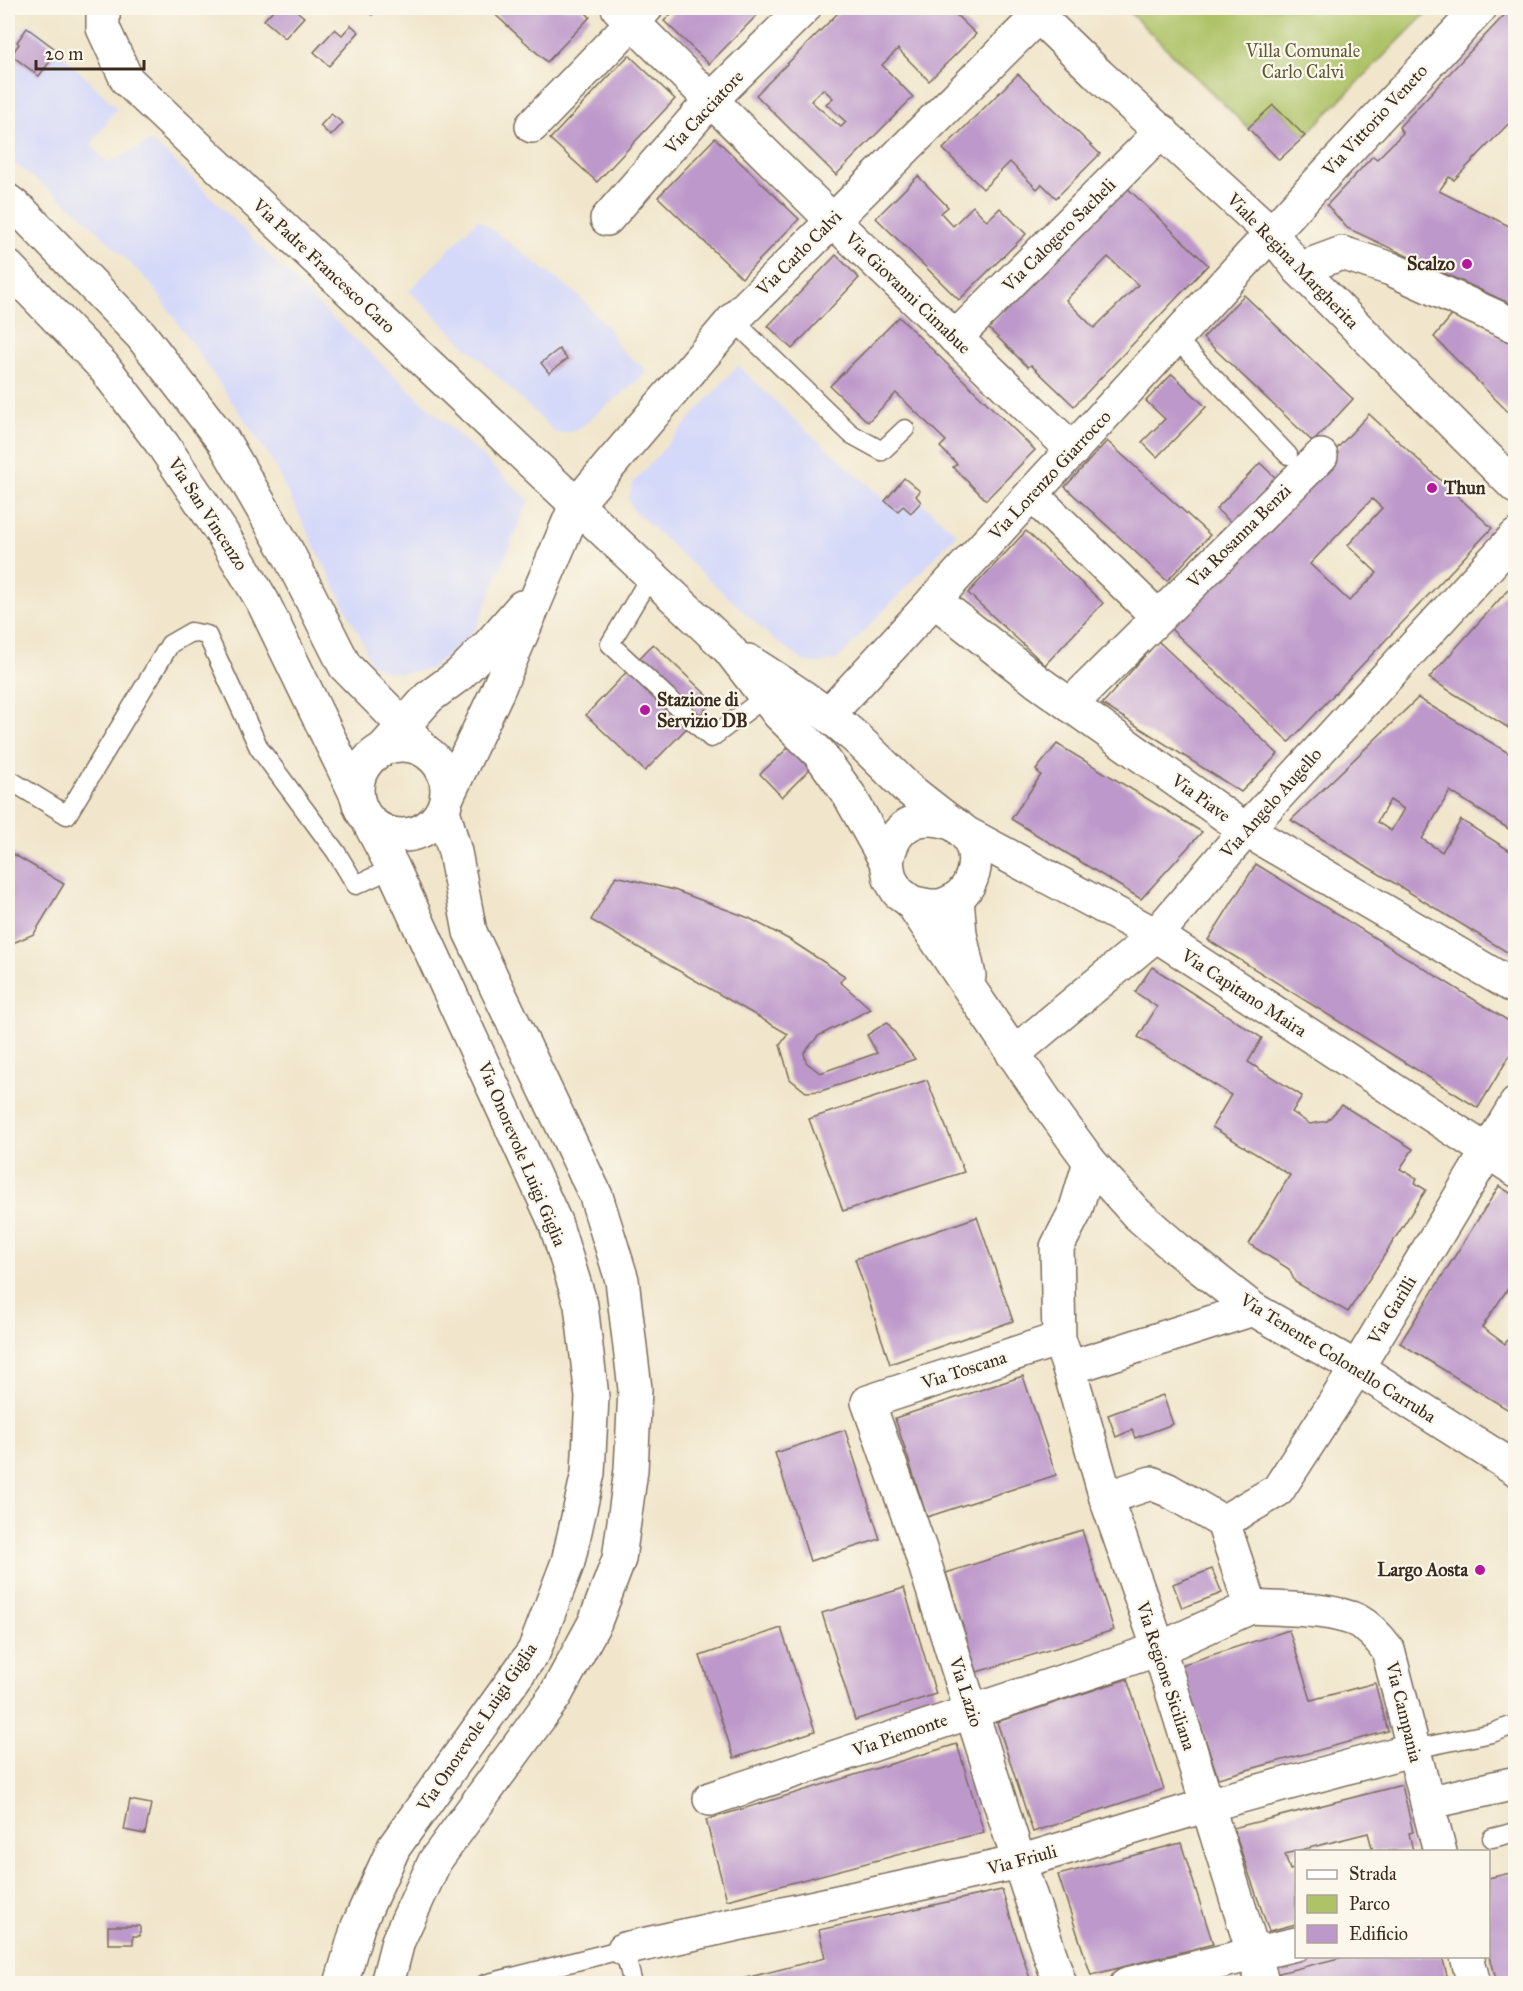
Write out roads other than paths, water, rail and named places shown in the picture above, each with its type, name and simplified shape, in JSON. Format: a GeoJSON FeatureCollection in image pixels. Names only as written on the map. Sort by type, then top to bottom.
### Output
{"type":"FeatureCollection","features":[{"type":"Feature","properties":{"kind":"street","name":"Via Padre Francesco Caro"},"geometry":{"type":"LineString","coordinates":[[103,8],[103,28],[128,80],[729,649]]}},
{"type":"Feature","properties":{"kind":"street","name":"Via Cacciatore"},"geometry":{"type":"LineString","coordinates":[[607,219],[711,100],[804,8]]}},
{"type":"Feature","properties":{"kind":"street","name":"Via Vittorio Veneto"},"geometry":{"type":"LineString","coordinates":[[1270,232],[1480,8]]}},
{"type":"Feature","properties":{"kind":"street"},"geometry":{"type":"LineString","coordinates":[[532,126],[632,12]]}},
{"type":"Feature","properties":{"kind":"street","name":"Via Giovanni Cimabue"},"geometry":{"type":"LineString","coordinates":[[632,12],[711,100],[832,220],[1073,450]]}},
{"type":"Feature","properties":{"kind":"street","name":"Via Carlo Calvi"},"geometry":{"type":"LineString","coordinates":[[576,505],[733,320],[1034,12]]}},
{"type":"Feature","properties":{"kind":"street","name":"Viale Regina Margherita"},"geometry":{"type":"LineString","coordinates":[[1034,12],[1270,232],[1299,269],[1515,487]]}},
{"type":"Feature","properties":{"kind":"street","name":"Via Calogero Sacheli"},"geometry":{"type":"LineString","coordinates":[[956,338],[1162,131]]}},
{"type":"Feature","properties":{"kind":"street"},"geometry":{"type":"LineString","coordinates":[[8,201],[21,211],[141,335],[224,442],[288,553],[345,666],[443,769],[447,783],[445,804],[470,932],[596,1196],[622,1280],[635,1389],[631,1470],[619,1559],[595,1622],[555,1696],[435,1861],[398,1941],[387,1983]]}},
{"type":"Feature","properties":{"kind":"street","name":"Via Lorenzo Giarrocco"},"geometry":{"type":"LineString","coordinates":[[828,715],[1032,495],[1270,232]]}},
{"type":"Feature","properties":{"kind":"street"},"geometry":{"type":"LineString","coordinates":[[1299,269],[1342,253],[1391,269],[1515,326]]}},
{"type":"Feature","properties":{"kind":"street","name":"Via San Vincenzo"},"geometry":{"type":"LineString","coordinates":[[8,267],[103,366],[163,446],[220,530],[263,602],[363,809]]}},
{"type":"Feature","properties":{"kind":"street","name":"Via Rosanna Benzi"},"geometry":{"type":"LineString","coordinates":[[1070,705],[1321,456]]}},
{"type":"Feature","properties":{"kind":"street"},"geometry":{"type":"LineString","coordinates":[[1032,495],[1158,617]]}},
{"type":"Feature","properties":{"kind":"street"},"geometry":{"type":"LineString","coordinates":[[429,697],[409,745],[395,745],[370,758],[362,768],[357,782],[363,809],[381,831],[395,836],[409,836],[423,831],[435,822],[445,804],[497,692],[576,505]]}},
{"type":"Feature","properties":{"kind":"street","name":"Via Angelo Augello"},"geometry":{"type":"LineString","coordinates":[[1013,1054],[1156,935],[1246,830],[1515,536]]}},
{"type":"Feature","properties":{"kind":"street"},"geometry":{"type":"LineString","coordinates":[[372,693],[397,700],[429,697],[459,675],[489,645],[542,582]]}},
{"type":"Feature","properties":{"kind":"street","name":"Via Piave"},"geometry":{"type":"LineString","coordinates":[[934,600],[1070,705],[1246,830],[1515,988]]}},
{"type":"Feature","properties":{"kind":"street"},"geometry":{"type":"LineString","coordinates":[[729,649],[779,714],[819,753],[849,795],[887,863]]}},
{"type":"Feature","properties":{"kind":"street"},"geometry":{"type":"LineString","coordinates":[[729,649],[828,715],[907,787],[957,827],[971,843],[975,857],[974,872],[968,886],[957,898],[943,905],[927,906],[911,902],[898,892],[890,879],[887,863],[889,848],[897,833],[909,823],[923,818],[938,818],[957,827]]}},
{"type":"Feature","properties":{"kind":"street"},"geometry":{"type":"LineString","coordinates":[[455,852],[465,800],[497,692]]}},
{"type":"Feature","properties":{"kind":"street","name":"Via Onorevole Luigi Giglia"},"geometry":{"type":"LineString","coordinates":[[340,1983],[358,1926],[394,1847],[534,1650],[570,1551],[588,1473],[592,1408],[581,1305],[555,1222],[393,868],[363,809]]}},
{"type":"Feature","properties":{"kind":"street","name":"Via Capitano Maira"},"geometry":{"type":"LineString","coordinates":[[957,827],[1156,935],[1515,1170]]}},
{"type":"Feature","properties":{"kind":"street"},"geometry":{"type":"LineString","coordinates":[[957,898],[960,934],[972,992]]}},
{"type":"Feature","properties":{"kind":"street","name":"Via Tenente Colonello Carruba"},"geometry":{"type":"LineString","coordinates":[[911,902],[1013,1054],[1090,1162],[1137,1214],[1177,1250],[1253,1309],[1357,1368],[1515,1469]]}},
{"type":"Feature","properties":{"kind":"street","name":"Via Garilli"},"geometry":{"type":"LineString","coordinates":[[1223,1522],[1278,1490],[1357,1368],[1515,1104]]}},
{"type":"Feature","properties":{"kind":"street","name":"Via Regione Siciliana"},"geometry":{"type":"LineString","coordinates":[[1090,1162],[1075,1212],[1057,1247],[1064,1354],[1106,1498],[1159,1649],[1259,1969]]}},
{"type":"Feature","properties":{"kind":"street","name":"Via Toscana"},"geometry":{"type":"LineString","coordinates":[[868,1402],[1253,1309]]}},
{"type":"Feature","properties":{"kind":"street","name":"Via Lazio"},"geometry":{"type":"LineString","coordinates":[[868,1402],[920,1549],[1019,1863],[1060,1983]]}},
{"type":"Feature","properties":{"kind":"street"},"geometry":{"type":"LineString","coordinates":[[1106,1498],[1151,1483],[1168,1490],[1223,1522],[1251,1607]]}},
{"type":"Feature","properties":{"kind":"street","name":"Via Piemonte"},"geometry":{"type":"LineString","coordinates":[[710,1799],[1159,1649],[1251,1607]]}},
{"type":"Feature","properties":{"kind":"street","name":"Via Campania"},"geometry":{"type":"LineString","coordinates":[[1251,1607],[1339,1614],[1358,1621],[1375,1634],[1389,1650],[1440,1850]]}},
{"type":"Feature","properties":{"kind":"street","name":"Via Friuli"},"geometry":{"type":"LineString","coordinates":[[624,1949],[1019,1863],[1208,1805],[1414,1749]]}},
{"type":"Feature","properties":{"kind":"street"},"geometry":{"type":"LineString","coordinates":[[1427,1803],[1515,1783]]}},
{"type":"Feature","properties":{"kind":"street"},"geometry":{"type":"LineString","coordinates":[[1127,1983],[1259,1969],[1295,1945]]}},
{"type":"Feature","properties":{"kind":"street"},"geometry":{"type":"LineString","coordinates":[[1468,1958],[1474,1983]]}},
{"type":"Feature","properties":{"kind":"lane"},"geometry":{"type":"LineString","coordinates":[[733,320],[851,434],[882,451],[905,429]]}},
{"type":"Feature","properties":{"kind":"lane"},"geometry":{"type":"LineString","coordinates":[[1175,338],[1288,455]]}},
{"type":"Feature","properties":{"kind":"lane"},"geometry":{"type":"LineString","coordinates":[[651,575],[610,644],[711,738],[765,697]]}},
{"type":"Feature","properties":{"kind":"lane"},"geometry":{"type":"LineString","coordinates":[[8,779],[67,815],[170,644],[191,632],[207,635],[259,748],[336,852],[356,885],[393,868]]}},
{"type":"Feature","properties":{"kind":"lane"},"geometry":{"type":"LineString","coordinates":[[1414,1749],[1492,1733],[1515,1724]]}},
{"type":"Feature","properties":{"kind":"lane"},"geometry":{"type":"LineString","coordinates":[[1492,1838],[1515,1832]]}},
{"type":"Feature","properties":{"kind":"lane"},"geometry":{"type":"LineString","coordinates":[[486,1983],[624,1949],[633,1983]]}},
{"type":"Feature","properties":{"kind":"place","name":"Scalzo"},"geometry":{"type":"Point","coordinates":[1467,264]}},
{"type":"Feature","properties":{"kind":"place","name":"Thun"},"geometry":{"type":"Point","coordinates":[1432,488]}},
{"type":"Feature","properties":{"kind":"place","name":"Stazione di Servizio DB"},"geometry":{"type":"Point","coordinates":[645,710]}},
{"type":"Feature","properties":{"kind":"place","name":"Largo Aosta"},"geometry":{"type":"Point","coordinates":[1480,1570]}},
{"type":"Feature","properties":{"kind":"park label","name":"Villa Comunale Carlo Calvi"},"geometry":{"type":"Point","coordinates":[1303,61]}}]}
